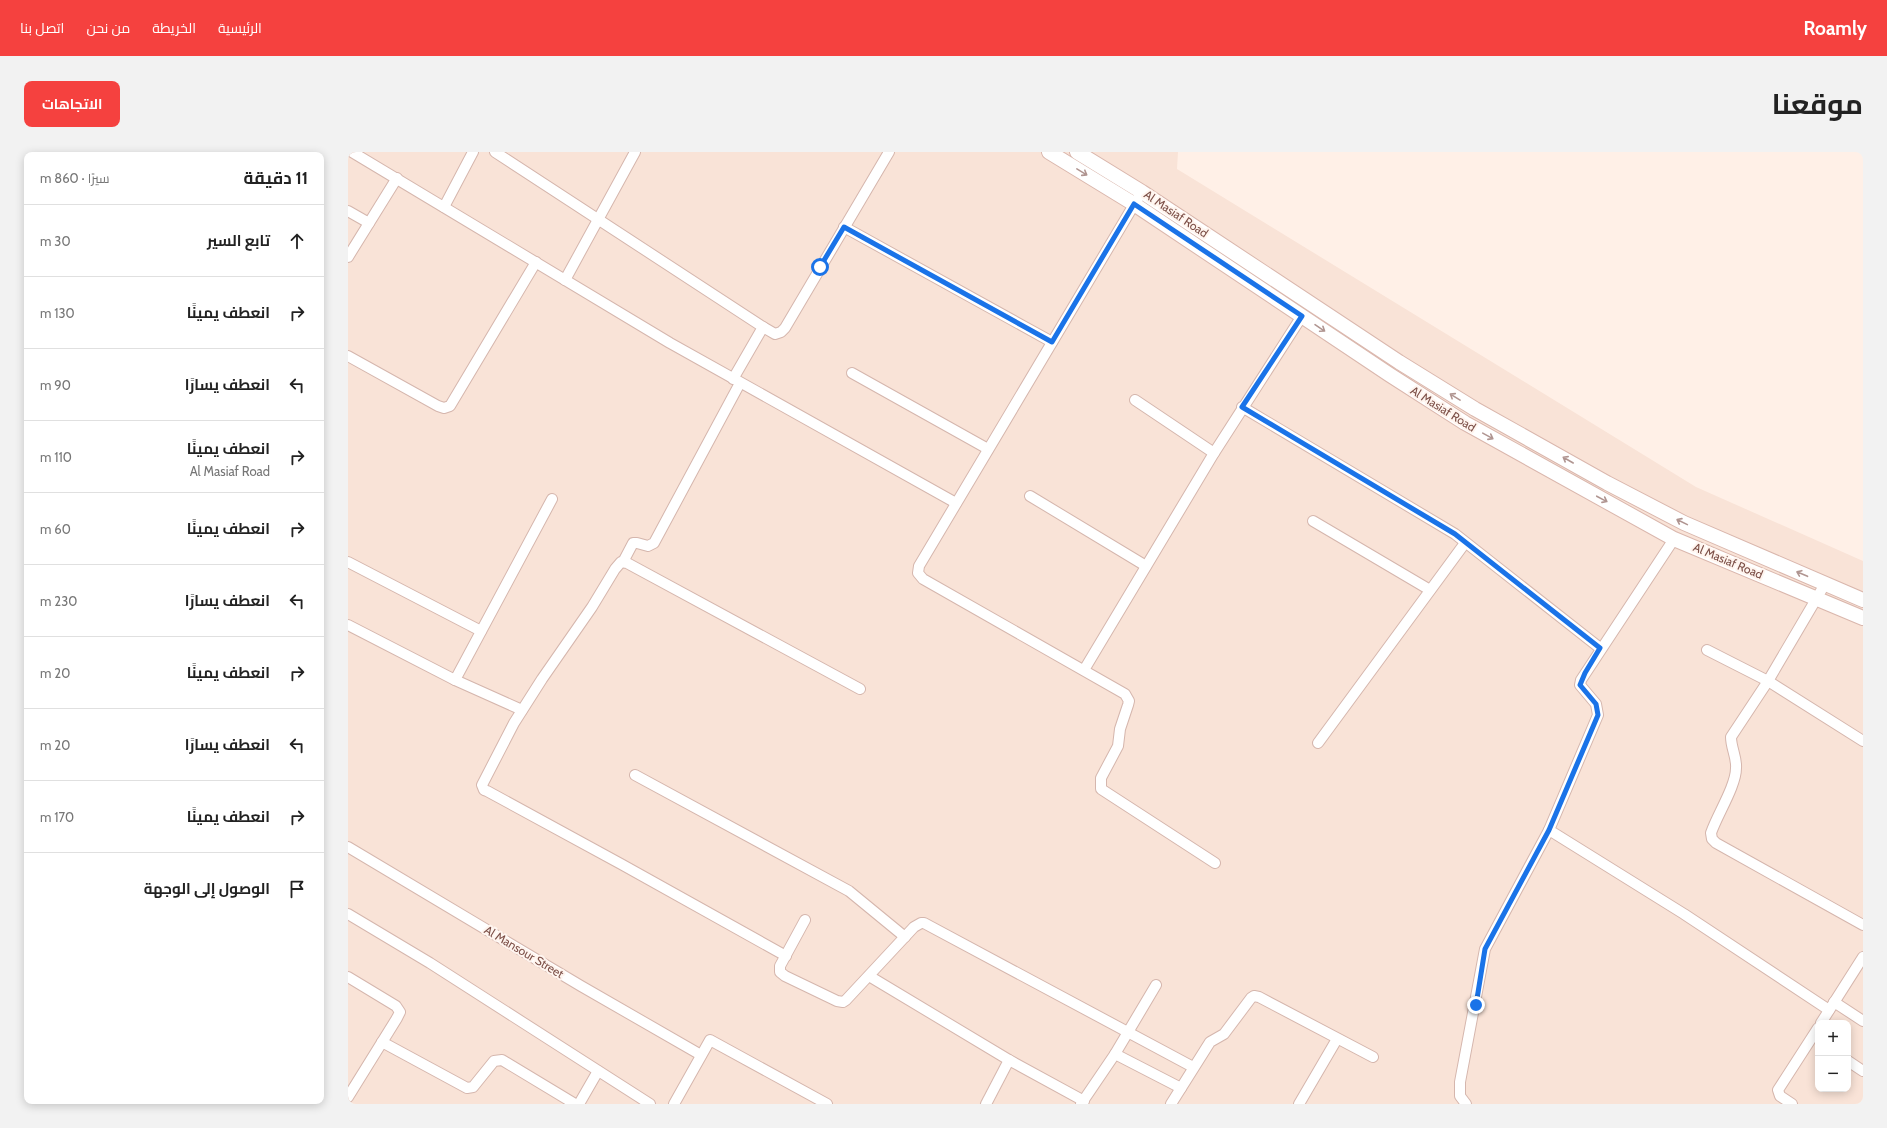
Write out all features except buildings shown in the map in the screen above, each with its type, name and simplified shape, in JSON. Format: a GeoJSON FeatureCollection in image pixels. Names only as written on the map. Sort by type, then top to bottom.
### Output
{"type":"FeatureCollection","features":[{"type":"Feature","properties":{"kind":"street"},"geometry":{"type":"LineString","coordinates":[[352,152],[670,343],[956,503]]}},
{"type":"Feature","properties":{"kind":"street"},"geometry":{"type":"LineString","coordinates":[[444,207],[473,152]]}},
{"type":"Feature","properties":{"kind":"street"},"geometry":{"type":"LineString","coordinates":[[495,152],[776,334],[785,328],[889,152]]}},
{"type":"Feature","properties":{"kind":"street"},"geometry":{"type":"LineString","coordinates":[[565,280],[635,152]]}},
{"type":"Feature","properties":{"kind":"street","name":"Al Masiaf Road"},"geometry":{"type":"LineString","coordinates":[[1049,152],[1134,204],[1465,423],[1674,538],[1863,618]]}},
{"type":"Feature","properties":{"kind":"street","name":"Al Masiaf Road"},"geometry":{"type":"LineString","coordinates":[[1076,152],[1142,192],[1387,354],[1475,409],[1608,483],[1684,523],[1863,600]]}},
{"type":"Feature","properties":{"kind":"street"},"geometry":{"type":"LineString","coordinates":[[348,257],[397,178]]}},
{"type":"Feature","properties":{"kind":"street"},"geometry":{"type":"LineString","coordinates":[[1142,192],[917,570],[920,577],[1125,694],[1129,700],[1120,730],[1118,746],[1101,778],[1101,790],[1215,863]]}},
{"type":"Feature","properties":{"kind":"street"},"geometry":{"type":"LineString","coordinates":[[348,211],[369,222]]}},
{"type":"Feature","properties":{"kind":"street"},"geometry":{"type":"LineString","coordinates":[[844,227],[1052,342]]}},
{"type":"Feature","properties":{"kind":"street"},"geometry":{"type":"LineString","coordinates":[[348,356],[438,406],[444,408],[450,406],[536,262]]}},
{"type":"Feature","properties":{"kind":"street"},"geometry":{"type":"LineString","coordinates":[[1084,670],[1242,407],[1302,316]]}},
{"type":"Feature","properties":{"kind":"street"},"geometry":{"type":"LineString","coordinates":[[763,327],[654,543],[648,546],[633,543],[623,562],[617,565],[592,608],[522,710],[483,782],[484,790],[622,864],[786,956]]}},
{"type":"Feature","properties":{"kind":"street"},"geometry":{"type":"LineString","coordinates":[[852,373],[988,449]]}},
{"type":"Feature","properties":{"kind":"street"},"geometry":{"type":"LineString","coordinates":[[1136,400],[1214,453]]}},
{"type":"Feature","properties":{"kind":"street"},"geometry":{"type":"LineString","coordinates":[[1242,407],[1455,534],[1600,648]]}},
{"type":"Feature","properties":{"kind":"street"},"geometry":{"type":"LineString","coordinates":[[1030,496],[1146,566]]}},
{"type":"Feature","properties":{"kind":"street"},"geometry":{"type":"LineString","coordinates":[[455,680],[552,499]]}},
{"type":"Feature","properties":{"kind":"street"},"geometry":{"type":"LineString","coordinates":[[1313,521],[1430,590]]}},
{"type":"Feature","properties":{"kind":"street"},"geometry":{"type":"LineString","coordinates":[[1466,1104],[1460,1096],[1460,1082],[1470,1039],[1485,949],[1549,830],[1598,715],[1596,704],[1580,685],[1585,673],[1600,648],[1674,538]]}},
{"type":"Feature","properties":{"kind":"street"},"geometry":{"type":"LineString","coordinates":[[1318,743],[1465,543]]}},
{"type":"Feature","properties":{"kind":"street"},"geometry":{"type":"LineString","coordinates":[[348,562],[481,631]]}},
{"type":"Feature","properties":{"kind":"street"},"geometry":{"type":"LineString","coordinates":[[623,562],[860,689]]}},
{"type":"Feature","properties":{"kind":"street"},"geometry":{"type":"LineString","coordinates":[[1825,584],[1818,599],[1768,681],[1731,737],[1731,744],[1736,762],[1735,776],[1713,828],[1712,839],[1716,843],[1863,925]]}},
{"type":"Feature","properties":{"kind":"street"},"geometry":{"type":"LineString","coordinates":[[348,625],[455,680],[522,710]]}},
{"type":"Feature","properties":{"kind":"street"},"geometry":{"type":"LineString","coordinates":[[1707,650],[1768,681],[1863,741]]}},
{"type":"Feature","properties":{"kind":"street"},"geometry":{"type":"LineString","coordinates":[[635,775],[849,890],[905,937]]}},
{"type":"Feature","properties":{"kind":"street"},"geometry":{"type":"LineString","coordinates":[[1549,830],[1831,1006],[1863,1021]]}},
{"type":"Feature","properties":{"kind":"street","name":"Al Mansour Street"},"geometry":{"type":"LineString","coordinates":[[348,847],[581,986],[701,1055]]}},
{"type":"Feature","properties":{"kind":"street"},"geometry":{"type":"LineString","coordinates":[[348,914],[437,968],[650,1104]]}},
{"type":"Feature","properties":{"kind":"street"},"geometry":{"type":"LineString","coordinates":[[805,920],[780,966],[782,974],[840,1002],[846,1000],[918,924],[924,923],[1193,1067]]}},
{"type":"Feature","properties":{"kind":"street"},"geometry":{"type":"LineString","coordinates":[[1823,1020],[1861,964]]}},
{"type":"Feature","properties":{"kind":"street"},"geometry":{"type":"LineString","coordinates":[[869,976],[1082,1102],[1115,1054],[1156,985]]}},
{"type":"Feature","properties":{"kind":"street"},"geometry":{"type":"LineString","coordinates":[[348,977],[399,1008],[399,1015],[348,1097]]}},
{"type":"Feature","properties":{"kind":"street"},"geometry":{"type":"LineString","coordinates":[[1171,1104],[1210,1042],[1224,1034],[1254,996],[1260,997],[1373,1057]]}},
{"type":"Feature","properties":{"kind":"street"},"geometry":{"type":"LineString","coordinates":[[1792,1104],[1780,1096],[1778,1090],[1815,1038]]}},
{"type":"Feature","properties":{"kind":"street"},"geometry":{"type":"LineString","coordinates":[[1299,1104],[1338,1039]]}},
{"type":"Feature","properties":{"kind":"street"},"geometry":{"type":"LineString","coordinates":[[674,1104],[710,1040],[827,1104]]}},
{"type":"Feature","properties":{"kind":"street"},"geometry":{"type":"LineString","coordinates":[[382,1042],[467,1088],[473,1087],[494,1061],[502,1060],[575,1104]]}},
{"type":"Feature","properties":{"kind":"street"},"geometry":{"type":"LineString","coordinates":[[1115,1054],[1181,1088]]}},
{"type":"Feature","properties":{"kind":"street"},"geometry":{"type":"LineString","coordinates":[[986,1104],[1009,1060]]}},
{"type":"Feature","properties":{"kind":"street"},"geometry":{"type":"LineString","coordinates":[[1851,1063],[1863,1071]]}},
{"type":"Feature","properties":{"kind":"street"},"geometry":{"type":"LineString","coordinates":[[579,1104],[598,1071]]}},
{"type":"Feature","properties":{"kind":"shaded area"},"geometry":{"type":"Polygon","coordinates":[[[348,152],[1178,152],[1177,169],[1696,487],[1863,561],[1863,1104],[348,1104],[348,152]]]}},
{"type":"Feature","properties":{"kind":"route"},"geometry":{"type":"LineString","coordinates":[[820,267],[844,227],[1052,342],[1134,204],[1302,316],[1242,407],[1384,490],[1455,534],[1600,648],[1585,673],[1580,685],[1596,704],[1598,715],[1549,830],[1490,936],[1482,960],[1476,1005]]}}]}
